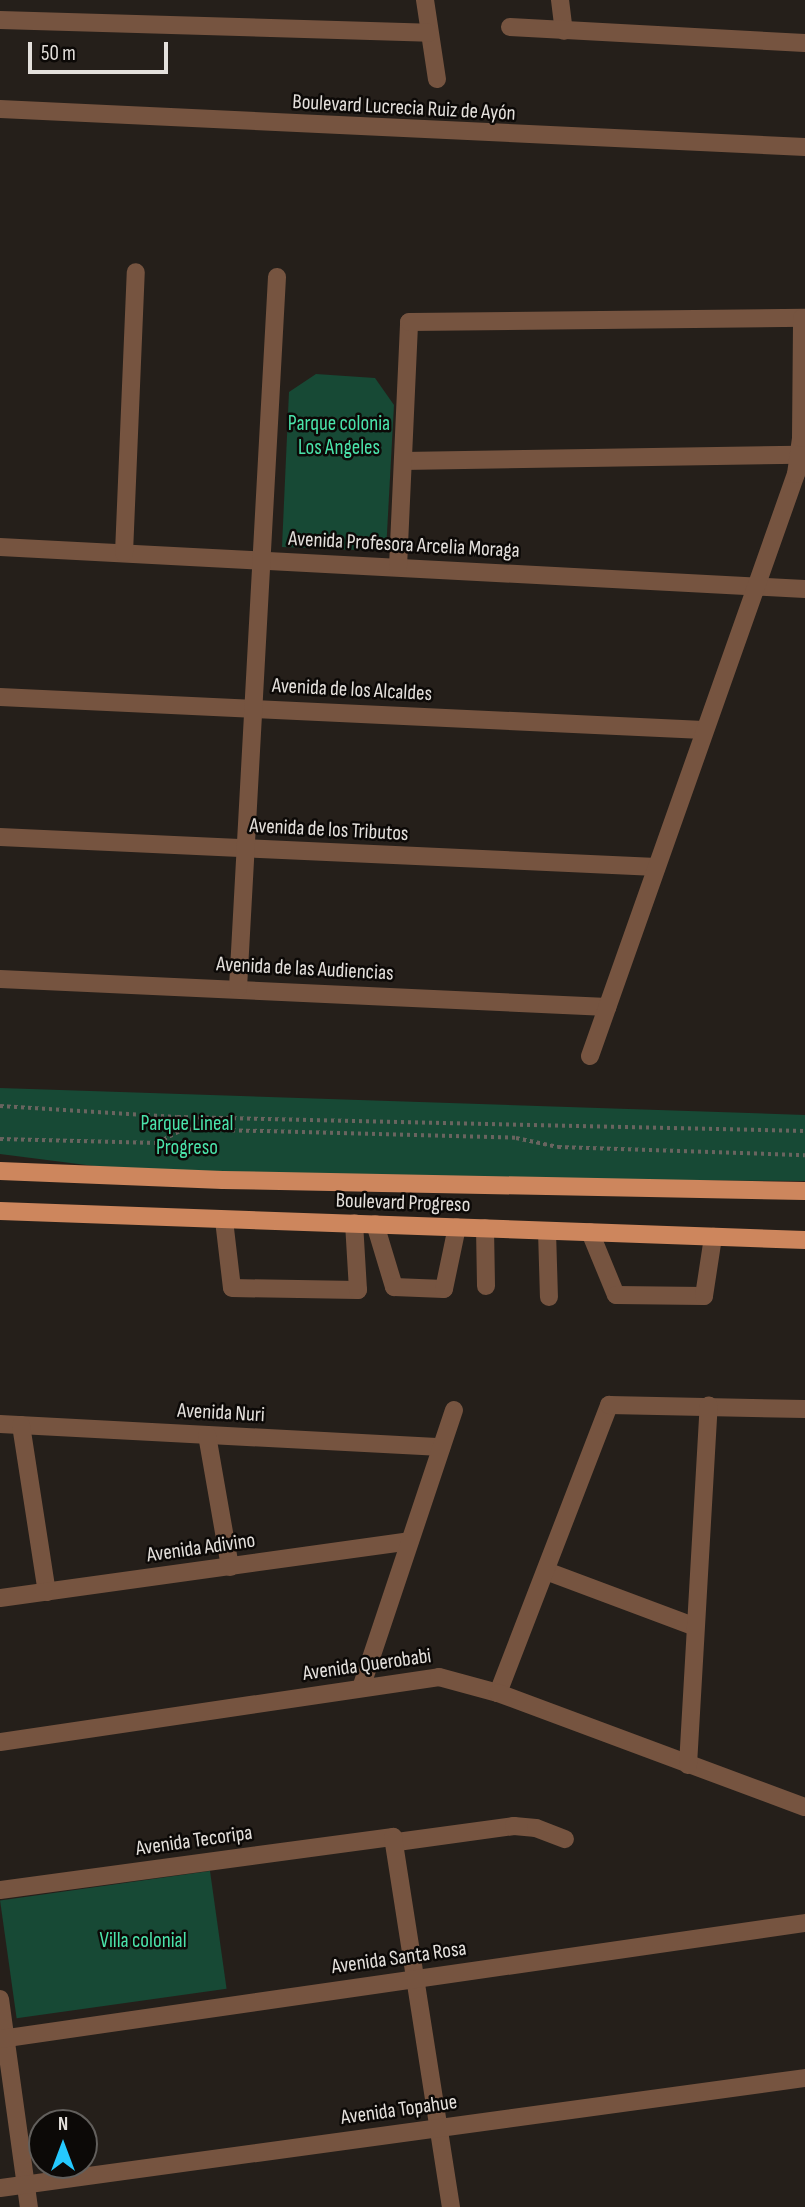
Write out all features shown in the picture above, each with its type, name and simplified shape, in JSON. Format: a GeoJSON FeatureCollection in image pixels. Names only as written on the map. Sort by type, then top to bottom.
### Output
{"type":"FeatureCollection","features":[{"type":"Feature","properties":{"kind":"main road","name":"Boulevard Progreso"},"geometry":{"type":"LineString","coordinates":[[0,1171],[236,1180],[805,1191]]}},
{"type":"Feature","properties":{"kind":"main road","name":"Boulevard Progreso"},"geometry":{"type":"LineString","coordinates":[[0,1211],[805,1240]]}},
{"type":"Feature","properties":{"kind":"street"},"geometry":{"type":"LineString","coordinates":[[425,0],[437,79]]}},
{"type":"Feature","properties":{"kind":"street"},"geometry":{"type":"LineString","coordinates":[[560,0],[564,31]]}},
{"type":"Feature","properties":{"kind":"street"},"geometry":{"type":"LineString","coordinates":[[0,20],[429,33]]}},
{"type":"Feature","properties":{"kind":"street"},"geometry":{"type":"LineString","coordinates":[[510,27],[805,43]]}},
{"type":"Feature","properties":{"kind":"street","name":"Boulevard Lucrecia Ruiz de Ayón"},"geometry":{"type":"LineString","coordinates":[[0,110],[805,147]]}},
{"type":"Feature","properties":{"kind":"street"},"geometry":{"type":"LineString","coordinates":[[124,553],[136,272]]}},
{"type":"Feature","properties":{"kind":"street"},"geometry":{"type":"LineString","coordinates":[[238,988],[248,850],[277,277]]}},
{"type":"Feature","properties":{"kind":"street"},"geometry":{"type":"LineString","coordinates":[[398,567],[409,322],[803,318],[799,455],[590,1056]]}},
{"type":"Feature","properties":{"kind":"street"},"geometry":{"type":"LineString","coordinates":[[403,461],[799,455]]}},
{"type":"Feature","properties":{"kind":"street","name":"Avenida Profesora Arcelia Moraga"},"geometry":{"type":"LineString","coordinates":[[0,547],[805,589]]}},
{"type":"Feature","properties":{"kind":"street","name":"Avenida de los Alcaldes"},"geometry":{"type":"LineString","coordinates":[[0,696],[703,730]]}},
{"type":"Feature","properties":{"kind":"street","name":"Avenida de los Tributos"},"geometry":{"type":"LineString","coordinates":[[0,837],[656,867]]}},
{"type":"Feature","properties":{"kind":"street","name":"Avenida de las Audiencias"},"geometry":{"type":"LineString","coordinates":[[0,979],[607,1007]]}},
{"type":"Feature","properties":{"kind":"street"},"geometry":{"type":"LineString","coordinates":[[224,1220],[232,1288],[358,1290],[354,1223]]}},
{"type":"Feature","properties":{"kind":"street"},"geometry":{"type":"LineString","coordinates":[[375,1224],[394,1287],[444,1289],[457,1227]]}},
{"type":"Feature","properties":{"kind":"street"},"geometry":{"type":"LineString","coordinates":[[485,1228],[486,1286]]}},
{"type":"Feature","properties":{"kind":"street"},"geometry":{"type":"LineString","coordinates":[[547,1231],[549,1297]]}},
{"type":"Feature","properties":{"kind":"street"},"geometry":{"type":"LineString","coordinates":[[590,1232],[616,1295],[704,1296],[713,1237]]}},
{"type":"Feature","properties":{"kind":"street"},"geometry":{"type":"LineString","coordinates":[[498,1693],[546,1571],[604,1410],[618,1401],[805,1409]]}},
{"type":"Feature","properties":{"kind":"street"},"geometry":{"type":"LineString","coordinates":[[688,1765],[693,1626],[709,1406]]}},
{"type":"Feature","properties":{"kind":"street"},"geometry":{"type":"LineString","coordinates":[[360,1688],[454,1409]]}},
{"type":"Feature","properties":{"kind":"street","name":"Avenida Nuri"},"geometry":{"type":"LineString","coordinates":[[0,1424],[441,1447]]}},
{"type":"Feature","properties":{"kind":"street"},"geometry":{"type":"LineString","coordinates":[[21,1425],[47,1591]]}},
{"type":"Feature","properties":{"kind":"street"},"geometry":{"type":"LineString","coordinates":[[207,1435],[230,1567]]}},
{"type":"Feature","properties":{"kind":"street","name":"Avenida Adivino"},"geometry":{"type":"LineString","coordinates":[[0,1598],[409,1541]]}},
{"type":"Feature","properties":{"kind":"street"},"geometry":{"type":"LineString","coordinates":[[546,1571],[693,1626]]}},
{"type":"Feature","properties":{"kind":"street","name":"Avenida Querobabi"},"geometry":{"type":"LineString","coordinates":[[0,1742],[439,1677],[498,1693],[805,1807]]}},
{"type":"Feature","properties":{"kind":"street","name":"Avenida Tecoripa"},"geometry":{"type":"LineString","coordinates":[[0,1890],[514,1826],[536,1828],[565,1839]]}},
{"type":"Feature","properties":{"kind":"street"},"geometry":{"type":"LineString","coordinates":[[395,1840],[451,2207]]}},
{"type":"Feature","properties":{"kind":"street","name":"Avenida Santa Rosa"},"geometry":{"type":"LineString","coordinates":[[3,2038],[805,1923]]}},
{"type":"Feature","properties":{"kind":"street"},"geometry":{"type":"LineString","coordinates":[[0,1999],[3,2038],[29,2207]]}},
{"type":"Feature","properties":{"kind":"street","name":"Avenida Topahue"},"geometry":{"type":"LineString","coordinates":[[0,2188],[805,2078]]}},
{"type":"Feature","properties":{"kind":"path"},"geometry":{"type":"LineString","coordinates":[[0,1106],[177,1116],[805,1131]]}},
{"type":"Feature","properties":{"kind":"path"},"geometry":{"type":"LineString","coordinates":[[0,1139],[158,1143],[183,1129],[516,1138],[558,1147],[805,1155]]}},
{"type":"Feature","properties":{"kind":"green space","name":"Parque colonia Los Angeles"},"geometry":{"type":"Polygon","coordinates":[[[316,374],[375,378],[394,405],[386,551],[282,547],[289,392],[316,374]]]}},
{"type":"Feature","properties":{"kind":"green space","name":"Parque Lineal Progreso"},"geometry":{"type":"Polygon","coordinates":[[[0,1088],[805,1115],[805,1181],[188,1178],[0,1154],[0,1088]]]}},
{"type":"Feature","properties":{"kind":"green space","name":"Villa colonial"},"geometry":{"type":"Polygon","coordinates":[[[210,1871],[227,1989],[17,2018],[0,1901],[210,1871]]]}}]}
